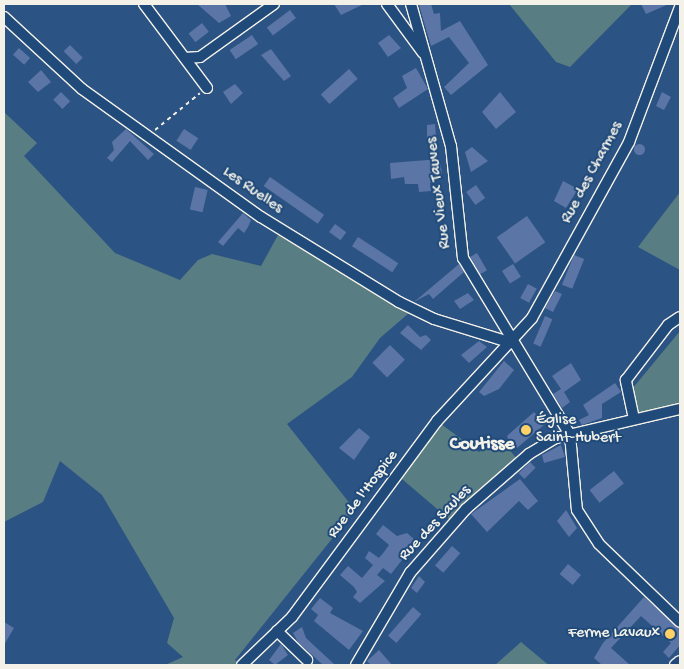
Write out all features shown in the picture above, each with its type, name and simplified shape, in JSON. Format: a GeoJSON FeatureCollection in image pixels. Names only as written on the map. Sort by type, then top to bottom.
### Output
{"type":"FeatureCollection","features":[{"type":"Feature","properties":{"kind":"street"},"geometry":{"type":"LineString","coordinates":[[144,4],[207,88]]}},
{"type":"Feature","properties":{"kind":"street"},"geometry":{"type":"LineString","coordinates":[[185,58],[200,57],[274,4]]}},
{"type":"Feature","properties":{"kind":"street","name":"Rue Vieux Tauves"},"geometry":{"type":"LineString","coordinates":[[387,4],[428,60]]}},
{"type":"Feature","properties":{"kind":"street","name":"Rue Vieux Tauves"},"geometry":{"type":"LineString","coordinates":[[411,4],[451,146],[463,258],[512,343],[570,435]]}},
{"type":"Feature","properties":{"kind":"street","name":"Rue des Charmes"},"geometry":{"type":"LineString","coordinates":[[512,343],[532,318],[629,142],[680,7]]}},
{"type":"Feature","properties":{"kind":"street","name":"Les Ruelles"},"geometry":{"type":"LineString","coordinates":[[4,16],[82,89],[261,217],[399,302],[434,319],[512,343]]}},
{"type":"Feature","properties":{"kind":"street"},"geometry":{"type":"LineString","coordinates":[[634,419],[626,380],[668,325],[680,317]]}},
{"type":"Feature","properties":{"kind":"street","name":"Rue de l'Hospice"},"geometry":{"type":"LineString","coordinates":[[242,665],[277,631],[437,421],[512,343]]}},
{"type":"Feature","properties":{"kind":"street","name":"Rue des Saules"},"geometry":{"type":"LineString","coordinates":[[356,665],[410,573],[466,509],[529,454],[570,435],[680,409]]}},
{"type":"Feature","properties":{"kind":"street"},"geometry":{"type":"LineString","coordinates":[[570,435],[577,510],[599,544],[680,622]]}},
{"type":"Feature","properties":{"kind":"street"},"geometry":{"type":"LineString","coordinates":[[277,631],[307,660]]}},
{"type":"Feature","properties":{"kind":"street"},"geometry":{"type":"LineString","coordinates":[[675,665],[680,661]]}},
{"type":"Feature","properties":{"kind":"path"},"geometry":{"type":"LineString","coordinates":[[148,136],[207,88]]}},
{"type":"Feature","properties":{"kind":"green space"},"geometry":{"type":"Polygon","coordinates":[[[509,4],[632,4],[570,67],[556,62],[509,4]]]}},
{"type":"Feature","properties":{"kind":"green space"},"geometry":{"type":"Polygon","coordinates":[[[4,112],[37,143],[24,156],[115,253],[180,280],[198,260],[212,254],[261,266],[278,235],[409,313],[380,338],[352,377],[287,424],[355,510],[235,660],[240,665],[165,665],[183,657],[167,643],[174,618],[102,495],[60,461],[43,502],[4,522],[4,112]]]}},
{"type":"Feature","properties":{"kind":"green space"},"geometry":{"type":"Polygon","coordinates":[[[680,192],[680,270],[638,247],[680,192]]]}},
{"type":"Feature","properties":{"kind":"green space"},"geometry":{"type":"Polygon","coordinates":[[[680,331],[680,409],[638,418],[632,389],[680,331]]]}},
{"type":"Feature","properties":{"kind":"green space"},"geometry":{"type":"Polygon","coordinates":[[[437,421],[479,452],[500,438],[517,459],[450,520],[402,479],[437,421]]]}},
{"type":"Feature","properties":{"kind":"green space"},"geometry":{"type":"Polygon","coordinates":[[[521,642],[545,662],[549,665],[495,665],[521,642]]]}},
{"type":"Feature","properties":{"kind":"building"},"geometry":{"type":"Polygon","coordinates":[[[197,4],[225,4],[231,16],[219,23],[197,4]]]}},
{"type":"Feature","properties":{"kind":"building"},"geometry":{"type":"Polygon","coordinates":[[[334,4],[364,4],[341,15],[334,4]]]}},
{"type":"Feature","properties":{"kind":"building"},"geometry":{"type":"Polygon","coordinates":[[[431,4],[434,14],[440,13],[441,31],[460,21],[488,65],[451,95],[444,87],[469,63],[449,37],[431,46],[419,5],[431,4]]]}},
{"type":"Feature","properties":{"kind":"building"},"geometry":{"type":"Polygon","coordinates":[[[641,4],[669,4],[646,14],[641,4]]]}},
{"type":"Feature","properties":{"kind":"building"},"geometry":{"type":"Polygon","coordinates":[[[290,10],[296,18],[273,35],[267,27],[290,10]]]}},
{"type":"Feature","properties":{"kind":"building"},"geometry":{"type":"Polygon","coordinates":[[[202,23],[209,32],[195,42],[189,33],[202,23]]]}},
{"type":"Feature","properties":{"kind":"building"},"geometry":{"type":"Polygon","coordinates":[[[252,35],[258,44],[236,59],[230,50],[252,35]]]}},
{"type":"Feature","properties":{"kind":"building"},"geometry":{"type":"Polygon","coordinates":[[[389,35],[401,48],[388,57],[378,43],[389,35]]]}},
{"type":"Feature","properties":{"kind":"building"},"geometry":{"type":"Polygon","coordinates":[[[70,45],[83,58],[76,64],[64,51],[70,45]]]}},
{"type":"Feature","properties":{"kind":"building"},"geometry":{"type":"Polygon","coordinates":[[[19,48],[30,58],[24,65],[13,55],[19,48]]]}},
{"type":"Feature","properties":{"kind":"building"},"geometry":{"type":"Polygon","coordinates":[[[271,49],[291,76],[284,81],[261,55],[271,49]]]}},
{"type":"Feature","properties":{"kind":"building"},"geometry":{"type":"Polygon","coordinates":[[[416,68],[428,89],[399,108],[393,98],[407,88],[402,76],[416,68]]]}},
{"type":"Feature","properties":{"kind":"building"},"geometry":{"type":"Polygon","coordinates":[[[349,69],[358,79],[329,104],[321,94],[349,69]]]}},
{"type":"Feature","properties":{"kind":"building"},"geometry":{"type":"Polygon","coordinates":[[[41,70],[51,82],[38,92],[28,82],[41,70]]]}},
{"type":"Feature","properties":{"kind":"building"},"geometry":{"type":"Polygon","coordinates":[[[235,84],[243,93],[231,104],[223,92],[235,84]]]}},
{"type":"Feature","properties":{"kind":"building"},"geometry":{"type":"Polygon","coordinates":[[[61,92],[70,101],[62,109],[53,100],[61,92]]]}},
{"type":"Feature","properties":{"kind":"building"},"geometry":{"type":"Polygon","coordinates":[[[500,92],[516,112],[496,129],[482,112],[500,92]]]}},
{"type":"Feature","properties":{"kind":"building"},"geometry":{"type":"Polygon","coordinates":[[[662,92],[671,97],[664,110],[656,106],[662,92]]]}},
{"type":"Feature","properties":{"kind":"building"},"geometry":{"type":"Polygon","coordinates":[[[435,124],[436,137],[427,138],[427,125],[435,124]]]}},
{"type":"Feature","properties":{"kind":"building"},"geometry":{"type":"Polygon","coordinates":[[[126,129],[154,154],[148,160],[130,141],[112,162],[107,158],[114,150],[112,142],[126,129]]]}},
{"type":"Feature","properties":{"kind":"building"},"geometry":{"type":"Polygon","coordinates":[[[184,129],[198,138],[191,150],[176,141],[184,129]]]}},
{"type":"Feature","properties":{"kind":"building"},"geometry":{"type":"Polygon","coordinates":[[[639,143],[645,149],[639,155],[633,149],[639,143]]]}},
{"type":"Feature","properties":{"kind":"building"},"geometry":{"type":"Polygon","coordinates":[[[472,147],[488,161],[471,172],[465,152],[472,147]]]}},
{"type":"Feature","properties":{"kind":"building"},"geometry":{"type":"Polygon","coordinates":[[[440,159],[442,174],[434,174],[436,183],[430,183],[431,191],[419,192],[418,184],[405,184],[404,177],[391,179],[390,163],[440,159]]]}},
{"type":"Feature","properties":{"kind":"building"},"geometry":{"type":"Polygon","coordinates":[[[270,177],[324,215],[318,224],[264,186],[270,177]]]}},
{"type":"Feature","properties":{"kind":"building"},"geometry":{"type":"Polygon","coordinates":[[[563,181],[578,189],[566,208],[554,201],[563,181]]]}},
{"type":"Feature","properties":{"kind":"building"},"geometry":{"type":"Polygon","coordinates":[[[476,185],[485,198],[475,205],[466,192],[476,185]]]}},
{"type":"Feature","properties":{"kind":"building"},"geometry":{"type":"Polygon","coordinates":[[[195,187],[208,190],[202,212],[190,209],[195,187]]]}},
{"type":"Feature","properties":{"kind":"building"},"geometry":{"type":"Polygon","coordinates":[[[243,213],[251,220],[248,227],[244,233],[238,228],[223,246],[218,242],[243,213]]]}},
{"type":"Feature","properties":{"kind":"building"},"geometry":{"type":"Polygon","coordinates":[[[527,216],[545,242],[515,263],[497,237],[527,216]]]}},
{"type":"Feature","properties":{"kind":"building"},"geometry":{"type":"Polygon","coordinates":[[[335,224],[346,232],[340,240],[329,232],[335,224]]]}},
{"type":"Feature","properties":{"kind":"building"},"geometry":{"type":"Polygon","coordinates":[[[358,237],[398,263],[392,272],[352,246],[358,237]]]}},
{"type":"Feature","properties":{"kind":"building"},"geometry":{"type":"Polygon","coordinates":[[[477,253],[487,270],[480,274],[470,257],[477,253]]]}},
{"type":"Feature","properties":{"kind":"building"},"geometry":{"type":"Polygon","coordinates":[[[574,255],[584,259],[572,289],[562,285],[574,255]]]}},
{"type":"Feature","properties":{"kind":"building"},"geometry":{"type":"Polygon","coordinates":[[[459,264],[464,272],[433,299],[429,294],[414,302],[459,264]]]}},
{"type":"Feature","properties":{"kind":"building"},"geometry":{"type":"Polygon","coordinates":[[[513,264],[521,277],[510,284],[502,271],[513,264]]]}},
{"type":"Feature","properties":{"kind":"building"},"geometry":{"type":"Polygon","coordinates":[[[528,284],[537,289],[529,303],[520,298],[528,284]]]}},
{"type":"Feature","properties":{"kind":"building"},"geometry":{"type":"Polygon","coordinates":[[[555,291],[562,294],[553,312],[545,308],[555,291]]]}},
{"type":"Feature","properties":{"kind":"building"},"geometry":{"type":"Polygon","coordinates":[[[468,293],[474,300],[460,309],[454,301],[468,293]]]}},
{"type":"Feature","properties":{"kind":"building"},"geometry":{"type":"Polygon","coordinates":[[[545,316],[552,319],[541,347],[533,344],[545,316]]]}},
{"type":"Feature","properties":{"kind":"building"},"geometry":{"type":"Polygon","coordinates":[[[408,325],[420,337],[426,335],[431,340],[421,350],[400,333],[408,325]]]}},
{"type":"Feature","properties":{"kind":"building"},"geometry":{"type":"Polygon","coordinates":[[[479,341],[487,347],[469,363],[461,355],[479,341]]]}},
{"type":"Feature","properties":{"kind":"building"},"geometry":{"type":"Polygon","coordinates":[[[390,345],[405,360],[387,378],[372,363],[390,345]]]}},
{"type":"Feature","properties":{"kind":"building"},"geometry":{"type":"Polygon","coordinates":[[[504,361],[514,370],[499,389],[484,396],[479,392],[504,361]]]}},
{"type":"Feature","properties":{"kind":"building"},"geometry":{"type":"Polygon","coordinates":[[[571,363],[581,380],[564,392],[570,402],[562,408],[553,394],[561,389],[552,376],[571,363]]]}},
{"type":"Feature","properties":{"kind":"building"},"geometry":{"type":"Polygon","coordinates":[[[615,383],[621,392],[602,404],[602,418],[582,425],[579,420],[589,415],[583,405],[615,383]]]}},
{"type":"Feature","properties":{"kind":"building","name":"Église Saint-Hubert"},"geometry":{"type":"Polygon","coordinates":[[[534,412],[545,424],[517,448],[511,447],[507,436],[534,412]]]}},
{"type":"Feature","properties":{"kind":"building"},"geometry":{"type":"Polygon","coordinates":[[[359,428],[370,437],[354,460],[339,448],[359,428]]]}},
{"type":"Feature","properties":{"kind":"building"},"geometry":{"type":"Polygon","coordinates":[[[561,445],[565,457],[544,463],[542,455],[561,445]]]}},
{"type":"Feature","properties":{"kind":"building"},"geometry":{"type":"Polygon","coordinates":[[[530,462],[536,468],[524,479],[519,473],[530,462]]]}},
{"type":"Feature","properties":{"kind":"building"},"geometry":{"type":"Polygon","coordinates":[[[614,471],[624,484],[599,503],[590,490],[614,471]]]}},
{"type":"Feature","properties":{"kind":"building"},"geometry":{"type":"Polygon","coordinates":[[[520,479],[538,501],[528,510],[519,501],[487,532],[471,514],[520,479]]]}},
{"type":"Feature","properties":{"kind":"building"},"geometry":{"type":"Polygon","coordinates":[[[566,510],[577,528],[569,537],[557,521],[566,510]]]}},
{"type":"Feature","properties":{"kind":"building"},"geometry":{"type":"Polygon","coordinates":[[[383,525],[397,536],[407,533],[414,539],[413,546],[391,574],[383,568],[377,575],[385,581],[360,603],[353,597],[357,592],[354,587],[340,575],[348,566],[362,578],[373,565],[365,558],[369,551],[379,558],[389,545],[376,534],[383,525]]]}},
{"type":"Feature","properties":{"kind":"building"},"geometry":{"type":"Polygon","coordinates":[[[452,546],[460,553],[443,573],[435,566],[452,546]]]}},
{"type":"Feature","properties":{"kind":"building"},"geometry":{"type":"Polygon","coordinates":[[[568,564],[581,575],[573,585],[560,574],[568,564]]]}},
{"type":"Feature","properties":{"kind":"building"},"geometry":{"type":"Polygon","coordinates":[[[419,576],[425,582],[417,593],[411,588],[419,576]]]}},
{"type":"Feature","properties":{"kind":"building","name":"Ferme Lavaux"},"geometry":{"type":"Polygon","coordinates":[[[644,597],[680,629],[680,645],[669,658],[663,652],[671,643],[641,616],[611,648],[630,665],[602,665],[594,658],[603,643],[644,597]]]}},
{"type":"Feature","properties":{"kind":"building"},"geometry":{"type":"Polygon","coordinates":[[[320,598],[333,608],[330,613],[363,631],[349,650],[314,621],[318,615],[311,609],[320,598]]]}},
{"type":"Feature","properties":{"kind":"building"},"geometry":{"type":"Polygon","coordinates":[[[413,607],[421,614],[396,643],[388,636],[413,607]]]}},
{"type":"Feature","properties":{"kind":"building"},"geometry":{"type":"Polygon","coordinates":[[[4,622],[14,628],[4,645],[4,622]]]}},
{"type":"Feature","properties":{"kind":"building"},"geometry":{"type":"Polygon","coordinates":[[[302,627],[306,638],[335,665],[323,665],[298,642],[293,633],[302,627]]]}},
{"type":"Feature","properties":{"kind":"building"},"geometry":{"type":"Polygon","coordinates":[[[281,644],[288,655],[275,665],[269,660],[281,644]]]}},
{"type":"Feature","properties":{"kind":"building"},"geometry":{"type":"Polygon","coordinates":[[[379,650],[392,665],[371,665],[367,661],[379,650]]]}},
{"type":"Feature","properties":{"kind":"place","name":"Église Saint-Hubert"},"geometry":{"type":"Point","coordinates":[526,430]}},
{"type":"Feature","properties":{"kind":"place","name":"Ferme Lavaux"},"geometry":{"type":"Point","coordinates":[670,634]}},
{"type":"Feature","properties":{"kind":"district","name":"Coutisse"},"geometry":{"type":"Point","coordinates":[482,445]}}]}
